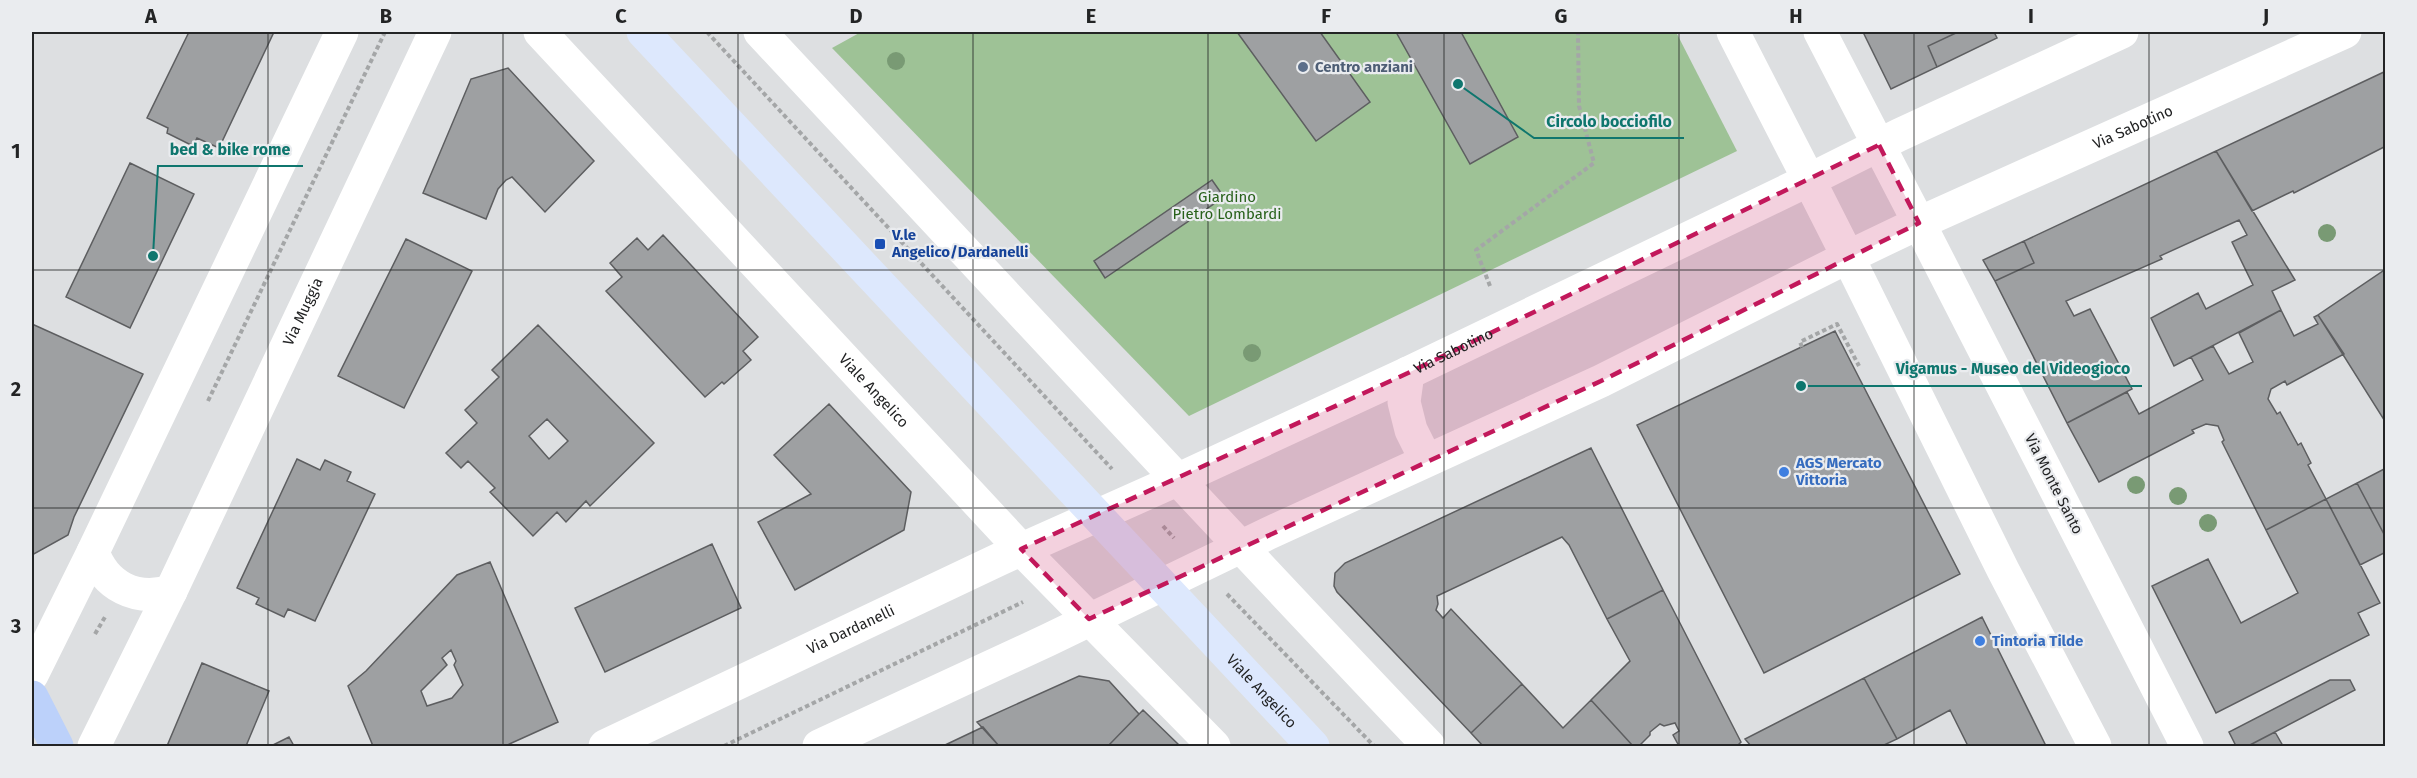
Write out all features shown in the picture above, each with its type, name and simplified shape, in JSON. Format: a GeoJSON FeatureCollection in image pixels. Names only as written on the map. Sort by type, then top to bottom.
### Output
{"type":"FeatureCollection","features":[{"type":"Feature","properties":{"kind":"main road"},"geometry":{"type":"LineString","coordinates":[[32,697],[57,747]]}},
{"type":"Feature","properties":{"kind":"street"},"geometry":{"type":"LineString","coordinates":[[32,675],[342,32]]}},
{"type":"Feature","properties":{"kind":"street","name":"Via Muggia"},"geometry":{"type":"LineString","coordinates":[[94,747],[171,591],[435,32]]}},
{"type":"Feature","properties":{"kind":"street","name":"Viale Angelico"},"geometry":{"type":"LineString","coordinates":[[540,32],[1021,549],[1214,747]]}},
{"type":"Feature","properties":{"kind":"street","name":"Viale Angelico"},"geometry":{"type":"LineString","coordinates":[[643,32],[1313,747]]}},
{"type":"Feature","properties":{"kind":"street"},"geometry":{"type":"LineString","coordinates":[[760,32],[1179,479],[1239,547],[1429,747]]}},
{"type":"Feature","properties":{"kind":"street"},"geometry":{"type":"LineString","coordinates":[[1733,32],[1848,257],[2003,570],[2095,747]]}},
{"type":"Feature","properties":{"kind":"street"},"geometry":{"type":"LineString","coordinates":[[1820,32],[1879,145],[2122,32]]}},
{"type":"Feature","properties":{"kind":"street","name":"Via Sabotino"},"geometry":{"type":"LineString","coordinates":[[1848,257],[2345,32]]}},
{"type":"Feature","properties":{"kind":"street","name":"Via Sabotino"},"geometry":{"type":"LineString","coordinates":[[1095,515],[1179,479],[1408,373],[1879,145]]}},
{"type":"Feature","properties":{"kind":"street","name":"Via Monte Santo"},"geometry":{"type":"LineString","coordinates":[[1879,145],[2187,747]]}},
{"type":"Feature","properties":{"kind":"street"},"geometry":{"type":"LineString","coordinates":[[819,747],[1239,547],[1601,381],[1848,257]]}},
{"type":"Feature","properties":{"kind":"street"},"geometry":{"type":"LineString","coordinates":[[1408,373],[1404,402],[1411,430],[1426,460]]}},
{"type":"Feature","properties":{"kind":"street","name":"Via Dardanelli"},"geometry":{"type":"LineString","coordinates":[[606,747],[1095,515]]}},
{"type":"Feature","properties":{"kind":"street"},"geometry":{"type":"LineString","coordinates":[[93,552],[99,568],[107,578],[121,588],[145,596],[171,591]]}},
{"type":"Feature","properties":{"kind":"path"},"geometry":{"type":"LineString","coordinates":[[707,32],[1114,470]]}},
{"type":"Feature","properties":{"kind":"path"},"geometry":{"type":"LineString","coordinates":[[1490,286],[1476,250],[1594,163],[1579,106],[1578,32]]}},
{"type":"Feature","properties":{"kind":"path"},"geometry":{"type":"LineString","coordinates":[[1802,346],[1800,342],[1837,324],[1859,366]]}},
{"type":"Feature","properties":{"kind":"path"},"geometry":{"type":"LineString","coordinates":[[724,747],[1023,602]]}},
{"type":"Feature","properties":{"kind":"path"},"geometry":{"type":"LineString","coordinates":[[1237,604],[1374,747]]}},
{"type":"Feature","properties":{"kind":"path"},"geometry":{"type":"LineString","coordinates":[[92,639],[107,614]]}},
{"type":"Feature","properties":{"kind":"highlighted area"},"geometry":{"type":"Polygon","coordinates":[[[1879,145],[1919,223],[1601,381],[1089,619],[1021,549],[1408,373],[1879,145]]]}},
{"type":"Feature","properties":{"kind":"green space","name":"Giardino Pietro Lombardi"},"geometry":{"type":"Polygon","coordinates":[[[861,32],[1676,32],[1737,151],[1189,416],[832,48],[861,32]]]}},
{"type":"Feature","properties":{"kind":"building"},"geometry":{"type":"Polygon","coordinates":[[[189,32],[274,32],[219,148],[197,138],[193,146],[167,133],[168,128],[147,118],[189,32]]]}},
{"type":"Feature","properties":{"kind":"building","name":"Centro anziani"},"geometry":{"type":"Polygon","coordinates":[[[1237,32],[1320,32],[1370,102],[1316,141],[1237,32]]]}},
{"type":"Feature","properties":{"kind":"building"},"geometry":{"type":"Polygon","coordinates":[[[1396,32],[1461,32],[1518,137],[1470,164],[1396,32]]]}},
{"type":"Feature","properties":{"kind":"building"},"geometry":{"type":"Polygon","coordinates":[[[1863,32],[1958,32],[1928,46],[1937,67],[1891,89],[1863,32]]]}},
{"type":"Feature","properties":{"kind":"building"},"geometry":{"type":"Polygon","coordinates":[[[1958,32],[1994,32],[1997,38],[1937,67],[1928,46],[1958,32]]]}},
{"type":"Feature","properties":{"kind":"building"},"geometry":{"type":"Polygon","coordinates":[[[508,68],[594,161],[545,212],[512,177],[506,180],[498,189],[486,219],[423,193],[471,79],[508,68]]]}},
{"type":"Feature","properties":{"kind":"building"},"geometry":{"type":"Polygon","coordinates":[[[2386,71],[2386,146],[2294,193],[2293,191],[2252,211],[2216,151],[2386,71]]]}},
{"type":"Feature","properties":{"kind":"building"},"geometry":{"type":"Polygon","coordinates":[[[2216,151],[2295,280],[2272,291],[2281,310],[2174,366],[2151,318],[2198,293],[2206,309],[2253,285],[2232,242],[2247,235],[2239,220],[2160,256],[2162,259],[2066,301],[2074,316],[2090,309],[2132,389],[2067,423],[1995,281],[2034,263],[2024,241],[2216,151]]]}},
{"type":"Feature","properties":{"kind":"building"},"geometry":{"type":"Polygon","coordinates":[[[130,163],[194,194],[130,328],[66,297],[130,163]]]}},
{"type":"Feature","properties":{"kind":"building"},"geometry":{"type":"Polygon","coordinates":[[[1212,180],[1224,197],[1105,278],[1094,261],[1212,180]]]}},
{"type":"Feature","properties":{"kind":"building"},"geometry":{"type":"Polygon","coordinates":[[[663,235],[758,337],[743,351],[751,360],[705,397],[606,291],[622,277],[610,263],[637,238],[648,250],[663,235]]]}},
{"type":"Feature","properties":{"kind":"building"},"geometry":{"type":"Polygon","coordinates":[[[406,239],[472,271],[404,408],[338,376],[406,239]]]}},
{"type":"Feature","properties":{"kind":"building"},"geometry":{"type":"Polygon","coordinates":[[[2024,241],[2034,263],[1995,281],[1983,260],[2024,241]]]}},
{"type":"Feature","properties":{"kind":"building"},"geometry":{"type":"Polygon","coordinates":[[[2386,269],[2386,423],[2318,315],[2386,269]]]}},
{"type":"Feature","properties":{"kind":"building"},"geometry":{"type":"Polygon","coordinates":[[[2281,310],[2294,336],[2318,324],[2314,317],[2318,315],[2344,354],[2287,385],[2285,381],[2271,389],[2268,399],[2277,414],[2280,412],[2298,445],[2301,443],[2311,463],[2308,465],[2326,499],[2266,530],[2222,442],[2224,440],[2218,426],[2206,424],[2192,430],[2194,433],[2099,482],[2067,423],[2127,392],[2139,414],[2203,380],[2191,357],[2213,346],[2229,374],[2253,362],[2239,333],[2281,310]]]}},
{"type":"Feature","properties":{"kind":"building"},"geometry":{"type":"Polygon","coordinates":[[[32,324],[143,374],[74,517],[68,535],[32,555],[32,324]]]}},
{"type":"Feature","properties":{"kind":"building"},"geometry":{"type":"Polygon","coordinates":[[[538,325],[654,443],[590,506],[586,501],[566,522],[557,512],[533,536],[490,492],[495,488],[468,461],[461,468],[446,453],[477,423],[465,410],[499,377],[492,370],[538,325]],[[547,419],[529,436],[549,459],[568,441],[547,419]]]}},
{"type":"Feature","properties":{"kind":"building","name":"AGS Mercato Vittoria"},"geometry":{"type":"Polygon","coordinates":[[[1835,331],[1960,574],[1764,673],[1637,425],[1835,331]]]}},
{"type":"Feature","properties":{"kind":"building"},"geometry":{"type":"Polygon","coordinates":[[[829,404],[911,492],[904,530],[795,590],[758,522],[811,494],[774,455],[829,404]]]}},
{"type":"Feature","properties":{"kind":"building"},"geometry":{"type":"Polygon","coordinates":[[[1591,448],[1663,590],[1607,619],[1569,545],[1562,537],[1437,596],[1436,610],[1443,618],[1451,609],[1522,684],[1471,733],[1337,592],[1334,586],[1335,573],[1345,563],[1591,448]]]}},
{"type":"Feature","properties":{"kind":"building"},"geometry":{"type":"Polygon","coordinates":[[[297,459],[320,470],[325,460],[351,472],[347,481],[375,494],[315,621],[288,609],[284,617],[256,604],[259,598],[237,588],[297,459]]]}},
{"type":"Feature","properties":{"kind":"building"},"geometry":{"type":"Polygon","coordinates":[[[2386,468],[2386,538],[2357,483],[2386,468]]]}},
{"type":"Feature","properties":{"kind":"building"},"geometry":{"type":"Polygon","coordinates":[[[2357,483],[2386,538],[2386,552],[2360,565],[2326,499],[2357,483]]]}},
{"type":"Feature","properties":{"kind":"building"},"geometry":{"type":"Polygon","coordinates":[[[2326,499],[2380,603],[2358,613],[2369,635],[2216,713],[2152,586],[2208,559],[2241,623],[2298,593],[2266,530],[2326,499]]]}},
{"type":"Feature","properties":{"kind":"building"},"geometry":{"type":"Polygon","coordinates":[[[712,544],[741,608],[605,672],[575,608],[712,544]]]}},
{"type":"Feature","properties":{"kind":"building"},"geometry":{"type":"Polygon","coordinates":[[[490,562],[558,722],[505,746],[373,746],[348,686],[366,671],[457,575],[490,562]],[[451,650],[442,658],[447,665],[421,691],[427,706],[452,698],[463,685],[454,665],[456,661],[451,650]]]}},
{"type":"Feature","properties":{"kind":"building"},"geometry":{"type":"Polygon","coordinates":[[[1663,590],[1741,742],[1737,746],[1679,746],[1673,735],[1679,731],[1675,723],[1664,726],[1660,724],[1639,746],[1633,746],[1591,700],[1630,661],[1607,619],[1663,590]]]}},
{"type":"Feature","properties":{"kind":"building"},"geometry":{"type":"Polygon","coordinates":[[[1982,617],[2046,746],[1968,746],[1950,710],[1897,739],[1864,678],[1982,617]]]}},
{"type":"Feature","properties":{"kind":"building"},"geometry":{"type":"Polygon","coordinates":[[[202,663],[269,691],[246,746],[167,746],[202,663]]]}},
{"type":"Feature","properties":{"kind":"building"},"geometry":{"type":"Polygon","coordinates":[[[1079,676],[1109,681],[1139,714],[1108,746],[999,746],[977,722],[1079,676]]]}},
{"type":"Feature","properties":{"kind":"building"},"geometry":{"type":"Polygon","coordinates":[[[1864,678],[1897,739],[1882,746],[1751,746],[1745,739],[1864,678]]]}},
{"type":"Feature","properties":{"kind":"building"},"geometry":{"type":"Polygon","coordinates":[[[2330,680],[2350,680],[2355,690],[2248,746],[2236,746],[2229,732],[2330,680]]]}},
{"type":"Feature","properties":{"kind":"building"},"geometry":{"type":"Polygon","coordinates":[[[1522,684],[1563,728],[1591,700],[1633,746],[1483,746],[1471,733],[1522,684]]]}},
{"type":"Feature","properties":{"kind":"building"},"geometry":{"type":"Polygon","coordinates":[[[1143,710],[1180,746],[1108,746],[1143,710]]]}},
{"type":"Feature","properties":{"kind":"building"},"geometry":{"type":"Polygon","coordinates":[[[983,727],[999,746],[943,746],[983,727]]]}},
{"type":"Feature","properties":{"kind":"building"},"geometry":{"type":"Polygon","coordinates":[[[2275,732],[2283,746],[2248,746],[2275,732]]]}},
{"type":"Feature","properties":{"kind":"building"},"geometry":{"type":"Polygon","coordinates":[[[289,737],[294,746],[271,746],[289,737]]]}},
{"type":"Feature","properties":{"kind":"place","name":"Centro anziani"},"geometry":{"type":"Point","coordinates":[1303,67]}},
{"type":"Feature","properties":{"kind":"place","name":"Circolo bocciofilo"},"geometry":{"type":"Point","coordinates":[1458,84]}},
{"type":"Feature","properties":{"kind":"place","name":"V.le Angelico/Dardanelli"},"geometry":{"type":"Point","coordinates":[880,244]}},
{"type":"Feature","properties":{"kind":"place","name":"bed & bike rome"},"geometry":{"type":"Point","coordinates":[153,256]}},
{"type":"Feature","properties":{"kind":"place","name":"Vigamus - Museo del Videogioco"},"geometry":{"type":"Point","coordinates":[1801,386]}},
{"type":"Feature","properties":{"kind":"place","name":"AGS Mercato Vittoria"},"geometry":{"type":"Point","coordinates":[1784,472]}},
{"type":"Feature","properties":{"kind":"place","name":"Tintoria Tilde"},"geometry":{"type":"Point","coordinates":[1980,641]}}]}
